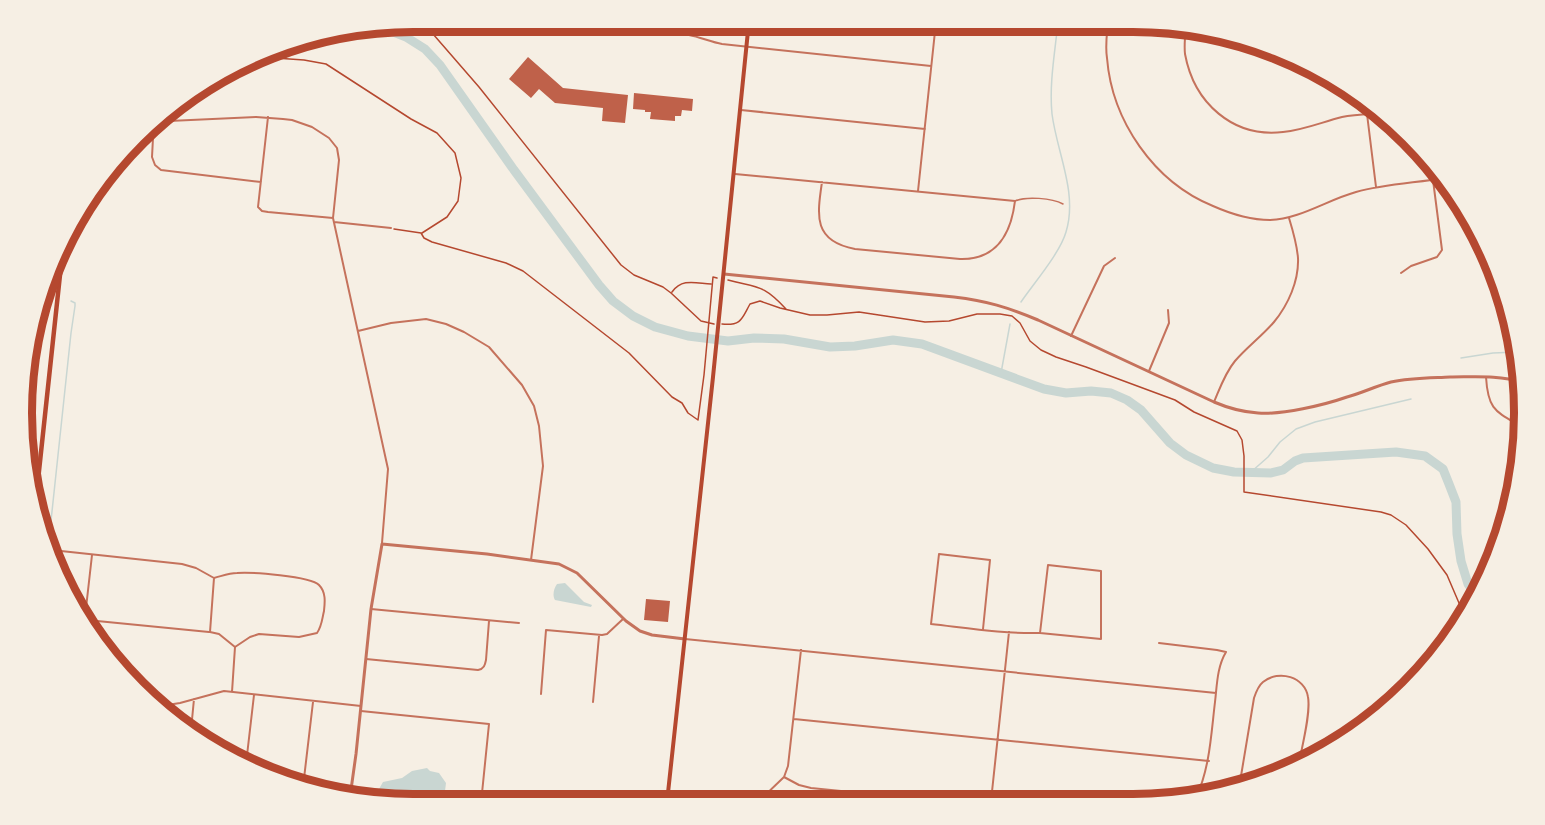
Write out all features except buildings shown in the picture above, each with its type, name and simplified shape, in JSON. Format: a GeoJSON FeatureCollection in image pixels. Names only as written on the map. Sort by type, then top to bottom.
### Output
{"type":"FeatureCollection","features":[{"type":"Feature","properties":{"kind":"highway"},"geometry":{"type":"LineString","coordinates":[[38,481],[61,267]]}},
{"type":"Feature","properties":{"kind":"main road"},"geometry":{"type":"LineString","coordinates":[[668,794],[748,32]]}},
{"type":"Feature","properties":{"kind":"street"},"geometry":{"type":"LineString","coordinates":[[674,32],[722,44],[931,66]]}},
{"type":"Feature","properties":{"kind":"street"},"geometry":{"type":"LineString","coordinates":[[918,191],[935,32]]}},
{"type":"Feature","properties":{"kind":"street"},"geometry":{"type":"LineString","coordinates":[[1108,32],[1107,58],[1112,89],[1127,127],[1151,161],[1173,182],[1189,194],[1221,210],[1258,219],[1289,218],[1334,199],[1376,187],[1433,180],[1442,250],[1437,257],[1411,266],[1401,273]]}},
{"type":"Feature","properties":{"kind":"street"},"geometry":{"type":"LineString","coordinates":[[1186,36],[1185,54],[1193,81],[1213,109],[1233,123],[1254,131],[1283,132],[1344,116],[1367,114],[1376,187]]}},
{"type":"Feature","properties":{"kind":"street"},"geometry":{"type":"LineString","coordinates":[[741,111],[925,129]]}},
{"type":"Feature","properties":{"kind":"street"},"geometry":{"type":"LineString","coordinates":[[165,123],[268,117],[292,120],[322,133],[333,141],[337,148],[339,160],[333,218],[388,469],[382,544],[371,609],[351,788]]}},
{"type":"Feature","properties":{"kind":"street"},"geometry":{"type":"LineString","coordinates":[[268,117],[259,209],[268,212],[333,218]]}},
{"type":"Feature","properties":{"kind":"street"},"geometry":{"type":"LineString","coordinates":[[156,131],[153,138],[153,161],[161,170],[261,182]]}},
{"type":"Feature","properties":{"kind":"street"},"geometry":{"type":"LineString","coordinates":[[734,174],[822,182],[918,191],[1015,201],[1011,224],[1006,235],[990,252],[975,259],[855,249],[845,247],[826,235],[819,220],[818,209],[822,182]]}},
{"type":"Feature","properties":{"kind":"street"},"geometry":{"type":"LineString","coordinates":[[1214,402],[1234,362],[1272,324],[1290,295],[1298,264],[1297,249],[1289,218]]}},
{"type":"Feature","properties":{"kind":"street"},"geometry":{"type":"LineString","coordinates":[[334,222],[391,228]]}},
{"type":"Feature","properties":{"kind":"street"},"geometry":{"type":"LineString","coordinates":[[1071,336],[1104,266],[1115,258]]}},
{"type":"Feature","properties":{"kind":"street"},"geometry":{"type":"LineString","coordinates":[[723,276],[989,302],[1008,308],[1214,402],[1248,412],[1273,413],[1321,404],[1390,382],[1486,377],[1512,379]]}},
{"type":"Feature","properties":{"kind":"street"},"geometry":{"type":"LineString","coordinates":[[1149,371],[1169,323],[1168,310]]}},
{"type":"Feature","properties":{"kind":"street"},"geometry":{"type":"LineString","coordinates":[[358,331],[392,323],[426,319],[446,324],[489,347],[522,385],[534,406],[543,460],[531,560]]}},
{"type":"Feature","properties":{"kind":"street"},"geometry":{"type":"LineString","coordinates":[[1486,377],[1487,394],[1492,407],[1514,422]]}},
{"type":"Feature","properties":{"kind":"street"},"geometry":{"type":"LineString","coordinates":[[382,544],[553,562],[565,566],[577,573],[634,628],[645,633],[1216,693]]}},
{"type":"Feature","properties":{"kind":"street"},"geometry":{"type":"LineString","coordinates":[[60,551],[182,564],[196,568],[214,578],[227,574],[244,573],[293,577],[315,582],[321,587],[324,606],[321,626],[317,633],[299,637],[259,634],[235,647]]}},
{"type":"Feature","properties":{"kind":"street"},"geometry":{"type":"LineString","coordinates":[[983,629],[990,560],[939,554],[931,624],[1009,632],[1101,639],[1101,571],[1048,565],[1040,633]]}},
{"type":"Feature","properties":{"kind":"street"},"geometry":{"type":"LineString","coordinates":[[87,609],[92,555]]}},
{"type":"Feature","properties":{"kind":"street"},"geometry":{"type":"LineString","coordinates":[[210,632],[214,578]]}},
{"type":"Feature","properties":{"kind":"street"},"geometry":{"type":"LineString","coordinates":[[371,609],[519,623]]}},
{"type":"Feature","properties":{"kind":"street"},"geometry":{"type":"LineString","coordinates":[[540,694],[546,630],[600,635],[607,634],[624,619]]}},
{"type":"Feature","properties":{"kind":"street"},"geometry":{"type":"LineString","coordinates":[[93,620],[210,632],[219,634],[235,647]]}},
{"type":"Feature","properties":{"kind":"street"},"geometry":{"type":"LineString","coordinates":[[366,659],[481,669],[486,660],[489,621]]}},
{"type":"Feature","properties":{"kind":"street"},"geometry":{"type":"LineString","coordinates":[[992,794],[1009,632]]}},
{"type":"Feature","properties":{"kind":"street"},"geometry":{"type":"LineString","coordinates":[[593,702],[600,635]]}},
{"type":"Feature","properties":{"kind":"street"},"geometry":{"type":"LineString","coordinates":[[1159,643],[1226,652],[1220,664],[1209,761],[1202,785],[1205,786]]}},
{"type":"Feature","properties":{"kind":"street"},"geometry":{"type":"LineString","coordinates":[[232,692],[235,647]]}},
{"type":"Feature","properties":{"kind":"street"},"geometry":{"type":"LineString","coordinates":[[766,794],[784,777],[790,756],[801,650]]}},
{"type":"Feature","properties":{"kind":"street"},"geometry":{"type":"LineString","coordinates":[[1241,778],[1254,698],[1262,683],[1275,676],[1293,678],[1308,694],[1309,706],[1301,754]]}},
{"type":"Feature","properties":{"kind":"street"},"geometry":{"type":"LineString","coordinates":[[168,705],[215,693],[232,692],[361,706]]}},
{"type":"Feature","properties":{"kind":"street"},"geometry":{"type":"LineString","coordinates":[[247,755],[254,695]]}},
{"type":"Feature","properties":{"kind":"street"},"geometry":{"type":"LineString","coordinates":[[192,723],[194,699]]}},
{"type":"Feature","properties":{"kind":"street"},"geometry":{"type":"LineString","coordinates":[[304,778],[313,702]]}},
{"type":"Feature","properties":{"kind":"street"},"geometry":{"type":"LineString","coordinates":[[361,711],[489,724],[482,794]]}},
{"type":"Feature","properties":{"kind":"street"},"geometry":{"type":"LineString","coordinates":[[794,718],[1209,761]]}},
{"type":"Feature","properties":{"kind":"street"},"geometry":{"type":"LineString","coordinates":[[784,777],[799,785],[812,788],[872,794]]}},
{"type":"Feature","properties":{"kind":"lane"},"geometry":{"type":"LineString","coordinates":[[1015,201],[1022,198],[1056,201],[1063,204]]}},
{"type":"Feature","properties":{"kind":"path"},"geometry":{"type":"LineString","coordinates":[[430,32],[479,87],[621,266],[634,275],[663,287],[701,321],[729,325],[737,323],[744,316],[750,304],[756,302],[818,315],[859,312],[925,322],[949,321],[977,314],[1012,316],[1020,323],[1030,341],[1041,350],[1174,400],[1194,412],[1237,430],[1242,440],[1244,456],[1244,492],[1381,512],[1400,520],[1414,532],[1447,575],[1460,606]]}},
{"type":"Feature","properties":{"kind":"path"},"geometry":{"type":"LineString","coordinates":[[275,58],[326,64],[411,119],[438,133],[455,153],[461,178],[458,201],[447,217],[421,233],[391,228]]}},
{"type":"Feature","properties":{"kind":"path"},"geometry":{"type":"LineString","coordinates":[[421,233],[424,238],[432,242],[506,263],[531,277],[619,345],[672,397],[682,403],[688,413],[698,420],[713,277],[723,276],[766,290],[776,297],[787,310]]}},
{"type":"Feature","properties":{"kind":"path"},"geometry":{"type":"LineString","coordinates":[[671,293],[678,284],[712,284]]}},
{"type":"Feature","properties":{"kind":"shaded area"},"geometry":{"type":"Polygon","coordinates":[[[565,583],[584,602],[592,605],[591,607],[555,600],[554,590],[557,584],[565,583]]]}},
{"type":"Feature","properties":{"kind":"shaded area"},"geometry":{"type":"Polygon","coordinates":[[[427,768],[439,773],[446,783],[445,791],[442,794],[381,792],[379,789],[383,782],[402,778],[412,771],[427,768]]]}},
{"type":"Feature","properties":{"kind":"waterway"},"geometry":{"type":"LineString","coordinates":[[394,32],[425,49],[440,65],[599,285],[613,301],[633,316],[655,327],[688,336],[728,341],[754,338],[784,339],[830,347],[893,340],[922,344],[1044,389],[1066,393],[1091,391],[1111,393],[1141,410],[1170,443],[1186,455],[1213,468],[1234,472],[1271,473],[1283,470],[1303,458],[1396,452],[1425,456],[1443,469],[1456,502],[1461,561],[1471,587]]}},
{"type":"Feature","properties":{"kind":"waterway"},"geometry":{"type":"LineString","coordinates":[[1021,302],[1058,249],[1066,232],[1069,217],[1068,188],[1051,103],[1057,32]]}},
{"type":"Feature","properties":{"kind":"waterway"},"geometry":{"type":"LineString","coordinates":[[50,529],[75,306],[75,303],[71,301]]}},
{"type":"Feature","properties":{"kind":"waterway"},"geometry":{"type":"LineString","coordinates":[[1001,373],[1010,324]]}},
{"type":"Feature","properties":{"kind":"waterway"},"geometry":{"type":"LineString","coordinates":[[1461,358],[1508,352]]}},
{"type":"Feature","properties":{"kind":"waterway"},"geometry":{"type":"LineString","coordinates":[[1251,472],[1296,429],[1315,422],[1411,399]]}}]}
